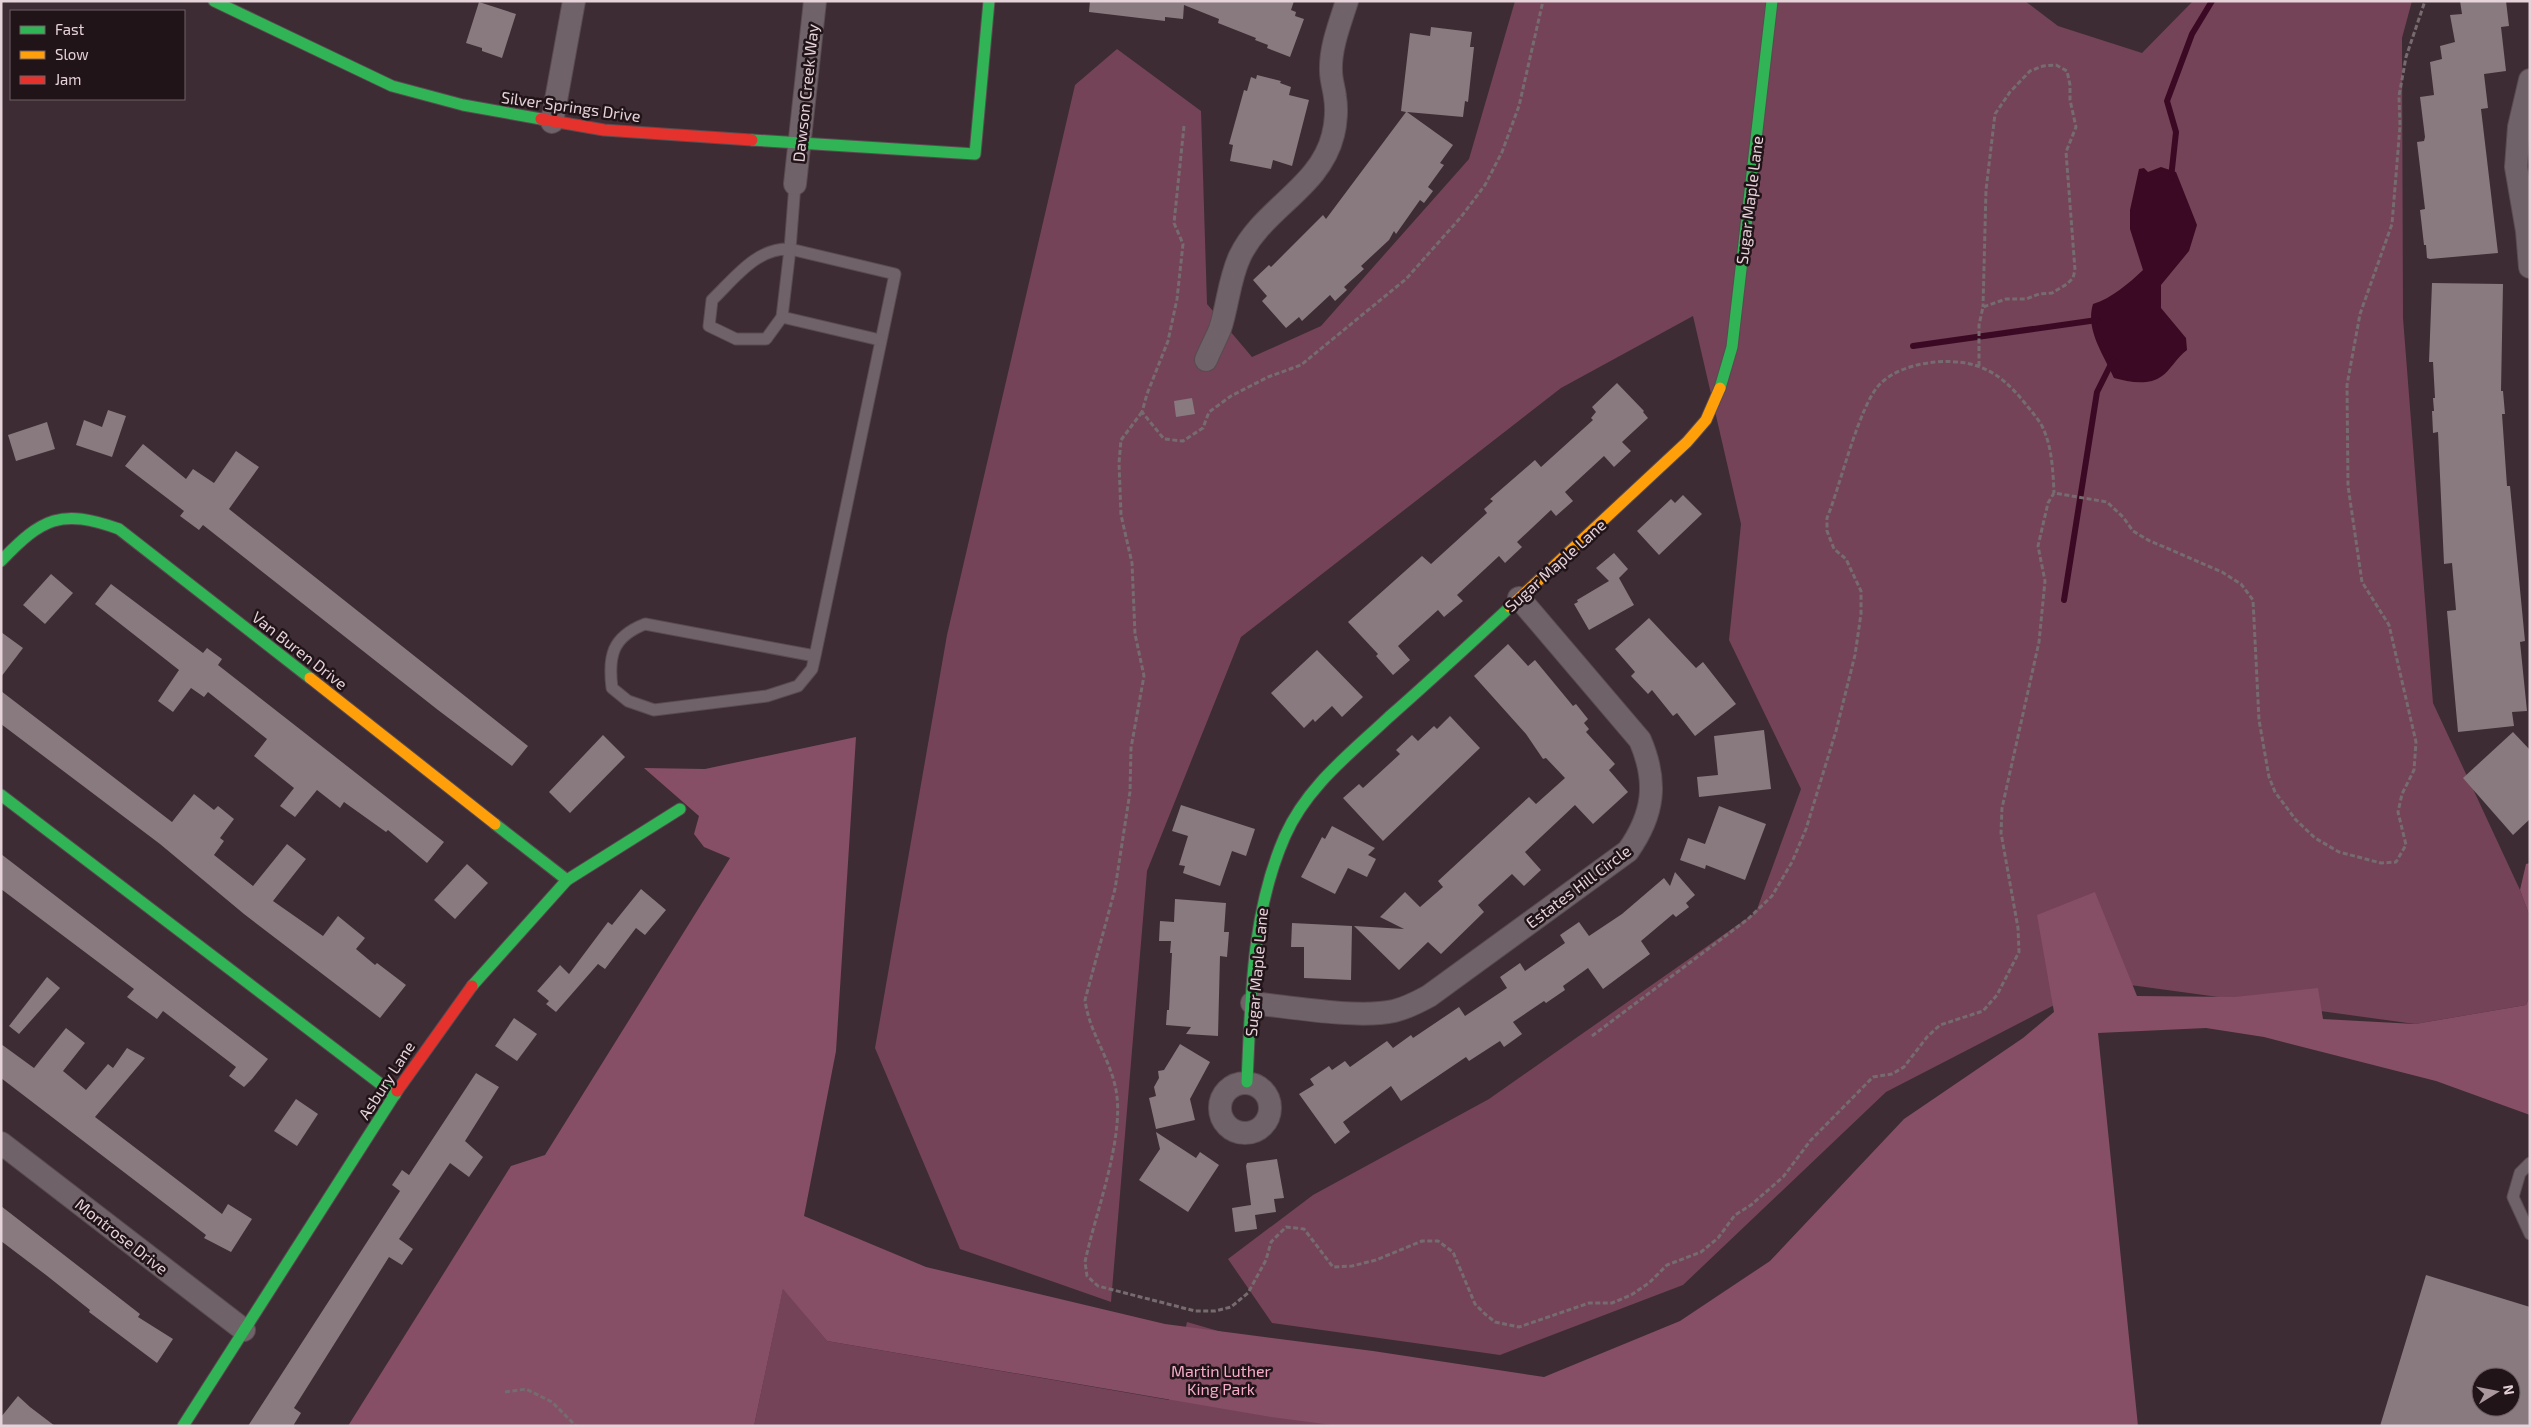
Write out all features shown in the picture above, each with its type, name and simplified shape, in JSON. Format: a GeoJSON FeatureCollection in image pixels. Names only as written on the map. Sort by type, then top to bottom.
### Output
{"type":"FeatureCollection","features":[{"type":"Feature","properties":{"kind":"street","name":"Silver Springs Drive"},"geometry":{"type":"LineString","coordinates":[[214,1],[250,8],[392,86],[463,105],[604,130],[976,154],[990,1]]}},
{"type":"Feature","properties":{"kind":"street"},"geometry":{"type":"LineString","coordinates":[[552,122],[574,1]]}},
{"type":"Feature","properties":{"kind":"street","name":"Dawson Creek Way"},"geometry":{"type":"LineString","coordinates":[[795,184],[815,1]]}},
{"type":"Feature","properties":{"kind":"street"},"geometry":{"type":"LineString","coordinates":[[1206,360],[1220,328],[1227,294],[1240,256],[1260,226],[1303,186],[1318,170],[1325,157],[1334,134],[1336,99],[1330,71],[1336,34],[1348,1]]}},
{"type":"Feature","properties":{"kind":"street","name":"Sugar Maple Lane"},"geometry":{"type":"LineString","coordinates":[[1247,1082],[1259,917],[1285,836],[1320,781],[1687,442],[1706,420],[1717,399],[1732,347],[1772,1]]}},
{"type":"Feature","properties":{"kind":"street"},"geometry":{"type":"LineString","coordinates":[[2530,80],[2519,127],[2516,167],[2526,221],[2530,267]]}},
{"type":"Feature","properties":{"kind":"street","name":"Van Buren Drive"},"geometry":{"type":"LineString","coordinates":[[1,561],[21,539],[48,522],[63,518],[80,517],[99,521],[119,529],[567,880]]}},
{"type":"Feature","properties":{"kind":"street","name":"Estates Hill Circle"},"geometry":{"type":"LineString","coordinates":[[1252,1003],[1364,1013],[1392,1012],[1410,1007],[1429,996],[1628,852],[1636,840],[1645,823],[1652,784],[1649,760],[1640,740],[1519,598]]}},
{"type":"Feature","properties":{"kind":"street"},"geometry":{"type":"LineString","coordinates":[[1,795],[395,1095]]}},
{"type":"Feature","properties":{"kind":"street","name":"Asbury Lane"},"geometry":{"type":"LineString","coordinates":[[183,1426],[395,1095],[475,981],[567,880],[680,809]]}},
{"type":"Feature","properties":{"kind":"street","name":"Montrose Drive"},"geometry":{"type":"LineString","coordinates":[[1,1143],[244,1330]]}},
{"type":"Feature","properties":{"kind":"lane"},"geometry":{"type":"LineString","coordinates":[[795,184],[790,249],[782,317],[766,339],[736,338],[709,326],[712,300],[753,260],[779,248],[790,249],[895,274],[880,340],[815,656],[812,669],[798,686],[767,696],[654,710],[628,701],[612,688],[610,670],[612,650],[630,630],[645,624],[815,656]]}},
{"type":"Feature","properties":{"kind":"lane"},"geometry":{"type":"LineString","coordinates":[[782,317],[880,340]]}},
{"type":"Feature","properties":{"kind":"lane"},"geometry":{"type":"LineString","coordinates":[[2530,1162],[2520,1173],[2513,1196],[2530,1234]]}},
{"type":"Feature","properties":{"kind":"path"},"geometry":{"type":"LineString","coordinates":[[1142,412],[1164,439],[1183,441],[1203,428],[1209,412],[1231,396],[1268,377],[1301,365],[1406,279],[1479,193],[1502,152],[1519,106],[1543,1]]}},
{"type":"Feature","properties":{"kind":"path"},"geometry":{"type":"LineString","coordinates":[[2054,493],[2107,502],[2124,517],[2133,531],[2148,540],[2222,572],[2241,584],[2253,600],[2259,720],[2269,777],[2275,792],[2296,820],[2315,838],[2339,852],[2381,862],[2396,862],[2406,845],[2398,812],[2402,794],[2414,770],[2416,742],[2389,625],[2362,582],[2348,486],[2347,385],[2360,314],[2392,224],[2400,126],[2399,96],[2406,57],[2425,1]]}},
{"type":"Feature","properties":{"kind":"path"},"geometry":{"type":"LineString","coordinates":[[1979,366],[1979,326],[1983,307],[1986,190],[1995,114],[2010,92],[2030,72],[2043,66],[2056,65],[2066,71],[2076,126],[2066,152],[2074,258],[2073,278],[2061,289],[2052,292],[2026,299],[2006,299],[1983,307]]}},
{"type":"Feature","properties":{"kind":"path"},"geometry":{"type":"LineString","coordinates":[[1184,126],[1174,224],[1183,244],[1177,299],[1168,341],[1142,412],[1121,440],[1119,463],[1121,515],[1132,563],[1135,634],[1144,676],[1132,748],[1130,792],[1115,889],[1085,1000],[1086,1014],[1106,1055],[1116,1092],[1116,1129],[1085,1262],[1087,1276],[1098,1286],[1195,1311],[1215,1311],[1231,1306],[1248,1293],[1266,1260],[1271,1242],[1286,1228],[1304,1229],[1333,1267],[1352,1266],[1376,1260],[1422,1241],[1438,1241],[1453,1252],[1475,1304],[1495,1322],[1519,1327],[1589,1302],[1612,1303],[1631,1295],[1649,1284],[1667,1265],[1701,1252],[1718,1238],[1735,1215],[1751,1205],[1783,1178],[1810,1141],[1873,1077],[1892,1074],[1904,1067],[1927,1037],[1940,1025],[1983,1011],[1996,995],[2019,952],[2018,928],[2001,833],[2002,808],[2039,642],[2046,581],[2038,546],[2048,503],[2054,493],[2052,459],[2042,427],[2009,384],[1996,373],[1965,362],[1928,363],[1892,375],[1879,384],[1869,400],[1862,417],[1827,518],[1827,531],[1834,549],[1846,559],[1861,591],[1861,614],[1855,656],[1806,829],[1787,871],[1772,896],[1748,918],[1592,1036]]}},
{"type":"Feature","properties":{"kind":"path"},"geometry":{"type":"LineString","coordinates":[[505,1392],[526,1389],[552,1402],[576,1426]]}},
{"type":"Feature","properties":{"kind":"green space"},"geometry":{"type":"Polygon","coordinates":[[[1515,1],[2025,1],[2058,26],[2142,53],[2193,1],[2412,1],[2402,38],[2403,318],[2433,703],[2520,890],[2530,917],[2530,996],[2526,1005],[2415,1024],[2101,981],[1886,1092],[1683,1285],[1500,1355],[1272,1323],[1228,1259],[1313,1195],[1489,1099],[1756,912],[1801,789],[1729,640],[1741,524],[1693,316],[1561,388],[1241,637],[1147,871],[1111,1302],[960,1249],[875,1048],[947,635],[1075,85],[1117,49],[1201,111],[1207,304],[1252,357],[1321,326],[1469,159],[1515,1]]]}},
{"type":"Feature","properties":{"kind":"green space","name":"Martin Luther King Park"},"geometry":{"type":"Polygon","coordinates":[[[856,737],[836,1051],[804,1216],[926,1267],[1165,1324],[1373,1351],[1544,1377],[1680,1321],[1770,1261],[1904,1119],[2023,1038],[2054,1012],[2037,915],[2095,892],[2137,996],[2235,997],[2318,988],[2323,1019],[2415,1024],[2526,1005],[2530,996],[2530,1115],[2436,1081],[2264,1037],[2206,1028],[2098,1033],[2138,1426],[1339,1426],[1271,1417],[827,1341],[783,1289],[754,1426],[348,1426],[511,1166],[545,1155],[730,858],[704,847],[694,834],[699,816],[644,768],[705,769],[856,737]]]}},
{"type":"Feature","properties":{"kind":"green space"},"geometry":{"type":"Polygon","coordinates":[[[2530,863],[2530,917],[2520,890],[2526,864],[2530,863]]]}},
{"type":"Feature","properties":{"kind":"green space","name":"Martin Luther King Park"},"geometry":{"type":"Polygon","coordinates":[[[783,1288],[827,1341],[1169,1400],[1187,1322],[1549,1426],[754,1426],[783,1288]]]}},
{"type":"Feature","properties":{"kind":"shaded area"},"geometry":{"type":"Polygon","coordinates":[[[2161,167],[2176,172],[2197,225],[2189,251],[2161,285],[2161,308],[2186,338],[2187,350],[2165,374],[2157,379],[2145,382],[2132,382],[2114,378],[2093,333],[2091,314],[2093,304],[2113,294],[2143,270],[2130,229],[2130,210],[2139,169],[2144,168],[2148,172],[2161,167]]]}},
{"type":"Feature","properties":{"kind":"building"},"geometry":{"type":"Polygon","coordinates":[[[1090,1],[1294,1],[1291,10],[1296,12],[1295,16],[1304,19],[1290,57],[1267,48],[1268,45],[1255,40],[1256,38],[1218,23],[1219,19],[1184,5],[1183,19],[1165,17],[1165,21],[1089,12],[1090,1]]]}},
{"type":"Feature","properties":{"kind":"building"},"geometry":{"type":"Polygon","coordinates":[[[2460,1],[2506,1],[2509,26],[2501,27],[2506,71],[2484,74],[2488,108],[2481,109],[2498,253],[2430,259],[2427,258],[2426,245],[2424,245],[2420,210],[2425,209],[2417,142],[2424,141],[2425,137],[2420,97],[2434,95],[2430,62],[2442,59],[2440,46],[2455,42],[2450,15],[2462,14],[2460,1]]]}},
{"type":"Feature","properties":{"kind":"building"},"geometry":{"type":"Polygon","coordinates":[[[479,2],[516,14],[502,58],[482,51],[482,48],[466,43],[479,2]]]}},
{"type":"Feature","properties":{"kind":"building"},"geometry":{"type":"Polygon","coordinates":[[[1431,27],[1472,32],[1470,47],[1474,47],[1468,102],[1465,101],[1463,117],[1407,112],[1453,145],[1440,163],[1444,165],[1428,187],[1433,191],[1424,203],[1420,200],[1396,234],[1394,231],[1389,240],[1361,266],[1364,269],[1344,287],[1347,290],[1335,301],[1330,295],[1302,321],[1299,317],[1286,328],[1262,301],[1267,296],[1253,280],[1269,265],[1271,267],[1323,215],[1326,219],[1406,112],[1401,111],[1410,33],[1430,36],[1431,27]]]}},
{"type":"Feature","properties":{"kind":"building"},"geometry":{"type":"Polygon","coordinates":[[[1257,75],[1281,81],[1280,83],[1291,87],[1289,95],[1309,100],[1292,166],[1273,160],[1271,169],[1230,161],[1233,145],[1229,144],[1244,90],[1247,91],[1251,77],[1256,79],[1257,75]]]}},
{"type":"Feature","properties":{"kind":"building"},"geometry":{"type":"Polygon","coordinates":[[[2432,283],[2503,284],[2501,391],[2503,391],[2505,414],[2502,414],[2507,486],[2510,486],[2525,641],[2520,642],[2527,711],[2512,712],[2514,726],[2458,732],[2447,611],[2456,610],[2452,563],[2444,564],[2438,432],[2433,433],[2432,411],[2434,411],[2433,398],[2435,398],[2433,362],[2429,362],[2432,283]]]}},
{"type":"Feature","properties":{"kind":"building"},"geometry":{"type":"Polygon","coordinates":[[[1617,383],[1644,411],[1648,418],[1622,442],[1631,451],[1614,467],[1604,456],[1565,492],[1573,501],[1556,516],[1551,510],[1517,542],[1522,547],[1505,563],[1499,556],[1457,595],[1463,601],[1444,617],[1438,610],[1398,646],[1410,660],[1393,675],[1376,656],[1378,654],[1348,622],[1422,556],[1431,564],[1487,513],[1484,509],[1493,501],[1490,499],[1535,460],[1541,467],[1593,420],[1591,418],[1596,412],[1592,407],[1617,383]]]}},
{"type":"Feature","properties":{"kind":"building"},"geometry":{"type":"Polygon","coordinates":[[[1192,398],[1195,414],[1176,417],[1174,401],[1192,398]]]}},
{"type":"Feature","properties":{"kind":"building"},"geometry":{"type":"Polygon","coordinates":[[[108,410],[126,416],[112,457],[76,445],[84,420],[102,427],[108,410]]]}},
{"type":"Feature","properties":{"kind":"building"},"geometry":{"type":"Polygon","coordinates":[[[47,422],[55,449],[16,461],[8,435],[47,422]]]}},
{"type":"Feature","properties":{"kind":"building"},"geometry":{"type":"Polygon","coordinates":[[[143,444],[186,479],[193,469],[214,483],[236,451],[259,467],[229,509],[528,746],[512,766],[203,525],[199,530],[180,516],[184,511],[125,466],[143,444]]]}},
{"type":"Feature","properties":{"kind":"building"},"geometry":{"type":"Polygon","coordinates":[[[1683,495],[1702,514],[1659,555],[1637,531],[1671,499],[1675,503],[1683,495]]]}},
{"type":"Feature","properties":{"kind":"building"},"geometry":{"type":"Polygon","coordinates":[[[1614,553],[1628,569],[1619,578],[1634,605],[1589,630],[1574,604],[1578,602],[1577,600],[1609,581],[1596,568],[1614,553]]]}},
{"type":"Feature","properties":{"kind":"building"},"geometry":{"type":"Polygon","coordinates":[[[51,574],[73,593],[45,624],[23,605],[51,574]]]}},
{"type":"Feature","properties":{"kind":"building"},"geometry":{"type":"Polygon","coordinates":[[[111,584],[203,653],[207,648],[222,659],[218,665],[444,842],[427,863],[388,830],[386,832],[344,802],[340,808],[317,790],[295,817],[280,806],[294,788],[254,756],[267,739],[208,692],[204,697],[191,688],[173,712],[158,701],[179,670],[95,604],[111,584]]]}},
{"type":"Feature","properties":{"kind":"building"},"geometry":{"type":"Polygon","coordinates":[[[1649,618],[1696,668],[1703,662],[1736,704],[1695,736],[1677,713],[1673,716],[1652,690],[1648,694],[1631,676],[1635,672],[1615,649],[1649,618]]]}},
{"type":"Feature","properties":{"kind":"building"},"geometry":{"type":"Polygon","coordinates":[[[1,632],[23,648],[1,677],[1,632]]]}},
{"type":"Feature","properties":{"kind":"building"},"geometry":{"type":"Polygon","coordinates":[[[1508,644],[1528,666],[1535,660],[1573,706],[1576,704],[1588,719],[1584,723],[1589,729],[1586,732],[1615,764],[1609,770],[1628,792],[1593,824],[1575,805],[1525,852],[1541,870],[1524,886],[1512,874],[1478,905],[1484,912],[1441,954],[1428,942],[1399,970],[1354,926],[1404,929],[1380,917],[1405,892],[1420,907],[1443,887],[1438,881],[1529,797],[1536,804],[1565,778],[1546,758],[1543,759],[1526,734],[1474,676],[1508,644]]]}},
{"type":"Feature","properties":{"kind":"building"},"geometry":{"type":"Polygon","coordinates":[[[1317,650],[1363,697],[1342,717],[1332,706],[1315,722],[1313,719],[1304,728],[1271,693],[1317,650]]]}},
{"type":"Feature","properties":{"kind":"building"},"geometry":{"type":"Polygon","coordinates":[[[1,691],[172,822],[194,794],[214,810],[218,806],[234,819],[220,838],[224,841],[214,855],[253,886],[287,844],[306,859],[273,901],[323,936],[338,916],[365,938],[356,949],[375,965],[377,963],[406,985],[380,1018],[244,914],[160,844],[1,724],[1,691]]]}},
{"type":"Feature","properties":{"kind":"building"},"geometry":{"type":"Polygon","coordinates":[[[1450,716],[1480,748],[1383,841],[1343,798],[1359,784],[1363,788],[1400,754],[1396,750],[1412,735],[1418,741],[1434,726],[1437,729],[1450,716]]]}},
{"type":"Feature","properties":{"kind":"building"},"geometry":{"type":"Polygon","coordinates":[[[1764,730],[1771,789],[1699,797],[1697,777],[1718,775],[1714,736],[1764,730]]]}},
{"type":"Feature","properties":{"kind":"building"},"geometry":{"type":"Polygon","coordinates":[[[2513,732],[2530,750],[2530,819],[2513,835],[2463,778],[2513,732]]]}},
{"type":"Feature","properties":{"kind":"building"},"geometry":{"type":"Polygon","coordinates":[[[603,735],[625,757],[570,813],[549,792],[603,735]]]}},
{"type":"Feature","properties":{"kind":"building"},"geometry":{"type":"Polygon","coordinates":[[[1181,805],[1255,829],[1246,856],[1232,851],[1220,886],[1183,873],[1185,866],[1179,865],[1188,836],[1172,831],[1181,805]]]}},
{"type":"Feature","properties":{"kind":"building"},"geometry":{"type":"Polygon","coordinates":[[[1719,806],[1766,824],[1745,880],[1706,865],[1705,869],[1680,860],[1688,838],[1705,844],[1719,806]]]}},
{"type":"Feature","properties":{"kind":"building"},"geometry":{"type":"Polygon","coordinates":[[[1332,826],[1375,848],[1368,855],[1376,859],[1367,877],[1348,868],[1335,894],[1301,877],[1322,837],[1325,839],[1332,826]]]}},
{"type":"Feature","properties":{"kind":"building"},"geometry":{"type":"Polygon","coordinates":[[[1,854],[268,1059],[252,1079],[244,1087],[229,1076],[236,1067],[163,1011],[157,1019],[127,997],[134,989],[1,889],[1,854]]]}},
{"type":"Feature","properties":{"kind":"building"},"geometry":{"type":"Polygon","coordinates":[[[467,864],[488,883],[455,919],[434,900],[467,864]]]}},
{"type":"Feature","properties":{"kind":"building"},"geometry":{"type":"Polygon","coordinates":[[[1675,872],[1695,895],[1686,903],[1689,907],[1676,917],[1673,914],[1641,941],[1650,954],[1603,989],[1588,968],[1563,986],[1565,990],[1546,1003],[1544,1001],[1513,1022],[1522,1034],[1504,1047],[1500,1041],[1469,1061],[1466,1057],[1401,1101],[1391,1086],[1343,1122],[1350,1132],[1335,1144],[1299,1094],[1314,1085],[1310,1079],[1329,1066],[1332,1070],[1345,1061],[1350,1067],[1387,1041],[1393,1048],[1411,1035],[1413,1038],[1459,1007],[1465,1016],[1507,988],[1500,977],[1520,963],[1525,971],[1565,943],[1560,935],[1579,922],[1589,936],[1622,914],[1664,878],[1670,886],[1675,872]]]}},
{"type":"Feature","properties":{"kind":"building"},"geometry":{"type":"Polygon","coordinates":[[[641,889],[666,910],[645,935],[636,928],[605,969],[598,964],[556,1012],[546,1004],[549,1001],[537,991],[560,965],[569,974],[608,922],[612,925],[641,889]]]}},
{"type":"Feature","properties":{"kind":"building"},"geometry":{"type":"Polygon","coordinates":[[[1175,899],[1226,903],[1224,932],[1229,932],[1227,957],[1220,956],[1218,1036],[1186,1034],[1191,1027],[1166,1025],[1167,1010],[1169,1010],[1172,953],[1170,953],[1171,941],[1159,941],[1160,921],[1174,922],[1175,899]]]}},
{"type":"Feature","properties":{"kind":"building"},"geometry":{"type":"Polygon","coordinates":[[[1292,923],[1352,926],[1351,980],[1304,978],[1304,947],[1291,947],[1292,923]]]}},
{"type":"Feature","properties":{"kind":"building"},"geometry":{"type":"Polygon","coordinates":[[[47,977],[60,988],[19,1034],[9,1026],[47,977]]]}},
{"type":"Feature","properties":{"kind":"building"},"geometry":{"type":"Polygon","coordinates":[[[514,1018],[537,1034],[517,1061],[495,1046],[514,1018]]]}},
{"type":"Feature","properties":{"kind":"building"},"geometry":{"type":"Polygon","coordinates":[[[66,1028],[85,1043],[63,1071],[86,1090],[108,1064],[113,1068],[127,1048],[145,1058],[95,1117],[222,1214],[228,1204],[252,1219],[231,1252],[204,1238],[206,1235],[1,1078],[1,1044],[34,1068],[66,1028]]]}},
{"type":"Feature","properties":{"kind":"building"},"geometry":{"type":"Polygon","coordinates":[[[1180,1044],[1210,1062],[1190,1099],[1195,1120],[1156,1129],[1149,1098],[1156,1096],[1154,1087],[1159,1078],[1158,1071],[1164,1070],[1180,1044]]]}},
{"type":"Feature","properties":{"kind":"building"},"geometry":{"type":"Polygon","coordinates":[[[476,1073],[499,1087],[465,1141],[483,1157],[469,1177],[450,1163],[399,1239],[413,1249],[402,1265],[389,1257],[294,1408],[301,1413],[293,1426],[248,1426],[400,1191],[392,1185],[402,1170],[409,1175],[476,1073]]]}},
{"type":"Feature","properties":{"kind":"building"},"geometry":{"type":"Polygon","coordinates":[[[296,1099],[318,1114],[297,1146],[274,1131],[296,1099]]]}},
{"type":"Feature","properties":{"kind":"building"},"geometry":{"type":"Polygon","coordinates":[[[1156,1132],[1196,1158],[1200,1152],[1219,1165],[1188,1212],[1139,1180],[1160,1149],[1156,1132]]]}},
{"type":"Feature","properties":{"kind":"building"},"geometry":{"type":"Polygon","coordinates":[[[1277,1159],[1284,1198],[1274,1199],[1276,1212],[1255,1215],[1257,1229],[1235,1232],[1232,1208],[1251,1205],[1247,1163],[1277,1159]]]}},
{"type":"Feature","properties":{"kind":"building"},"geometry":{"type":"Polygon","coordinates":[[[1,1206],[140,1314],[138,1317],[173,1339],[157,1363],[89,1312],[90,1310],[1,1241],[1,1206]]]}},
{"type":"Feature","properties":{"kind":"building"},"geometry":{"type":"Polygon","coordinates":[[[2426,1275],[2530,1307],[2530,1426],[2380,1426],[2426,1275]]]}},
{"type":"Feature","properties":{"kind":"building"},"geometry":{"type":"Polygon","coordinates":[[[18,1396],[55,1426],[1,1426],[1,1417],[18,1396]]]}},
{"type":"Feature","properties":{"kind":"waterway"},"geometry":{"type":"LineString","coordinates":[[2171,178],[2176,132],[2167,101],[2192,34],[2212,1]]}},
{"type":"Feature","properties":{"kind":"waterway"},"geometry":{"type":"LineString","coordinates":[[1913,346],[2097,320]]}},
{"type":"Feature","properties":{"kind":"waterway"},"geometry":{"type":"LineString","coordinates":[[2064,600],[2097,392],[2113,360]]}},
{"type":"Feature","properties":{"kind":"traffic: fast"},"geometry":{"type":"LineString","coordinates":[[214,1],[392,86],[463,105],[541,119]]}},
{"type":"Feature","properties":{"kind":"traffic: fast"},"geometry":{"type":"LineString","coordinates":[[752,140],[975,154],[989,1]]}},
{"type":"Feature","properties":{"kind":"traffic: fast"},"geometry":{"type":"LineString","coordinates":[[1720,388],[1732,347],[1772,1]]}},
{"type":"Feature","properties":{"kind":"traffic: fast"},"geometry":{"type":"LineString","coordinates":[[1,561],[29,535],[41,526],[54,521],[82,519],[119,529],[310,678]]}},
{"type":"Feature","properties":{"kind":"traffic: fast"},"geometry":{"type":"LineString","coordinates":[[1247,1082],[1252,988],[1259,926],[1265,895],[1274,865],[1294,818],[1305,801],[1345,757],[1510,607]]}},
{"type":"Feature","properties":{"kind":"traffic: fast"},"geometry":{"type":"LineString","coordinates":[[1,795],[395,1095]]}},
{"type":"Feature","properties":{"kind":"traffic: fast"},"geometry":{"type":"LineString","coordinates":[[472,986],[567,880],[680,809]]}},
{"type":"Feature","properties":{"kind":"traffic: fast"},"geometry":{"type":"LineString","coordinates":[[495,824],[567,880]]}},
{"type":"Feature","properties":{"kind":"traffic: fast"},"geometry":{"type":"LineString","coordinates":[[183,1426],[397,1091]]}},
{"type":"Feature","properties":{"kind":"traffic: slow"},"geometry":{"type":"LineString","coordinates":[[1510,607],[1687,442],[1706,420],[1720,388]]}},
{"type":"Feature","properties":{"kind":"traffic: slow"},"geometry":{"type":"LineString","coordinates":[[310,678],[495,824]]}},
{"type":"Feature","properties":{"kind":"traffic: jam"},"geometry":{"type":"LineString","coordinates":[[541,119],[604,130],[752,140]]}},
{"type":"Feature","properties":{"kind":"traffic: jam"},"geometry":{"type":"LineString","coordinates":[[397,1091],[472,986]]}}]}
